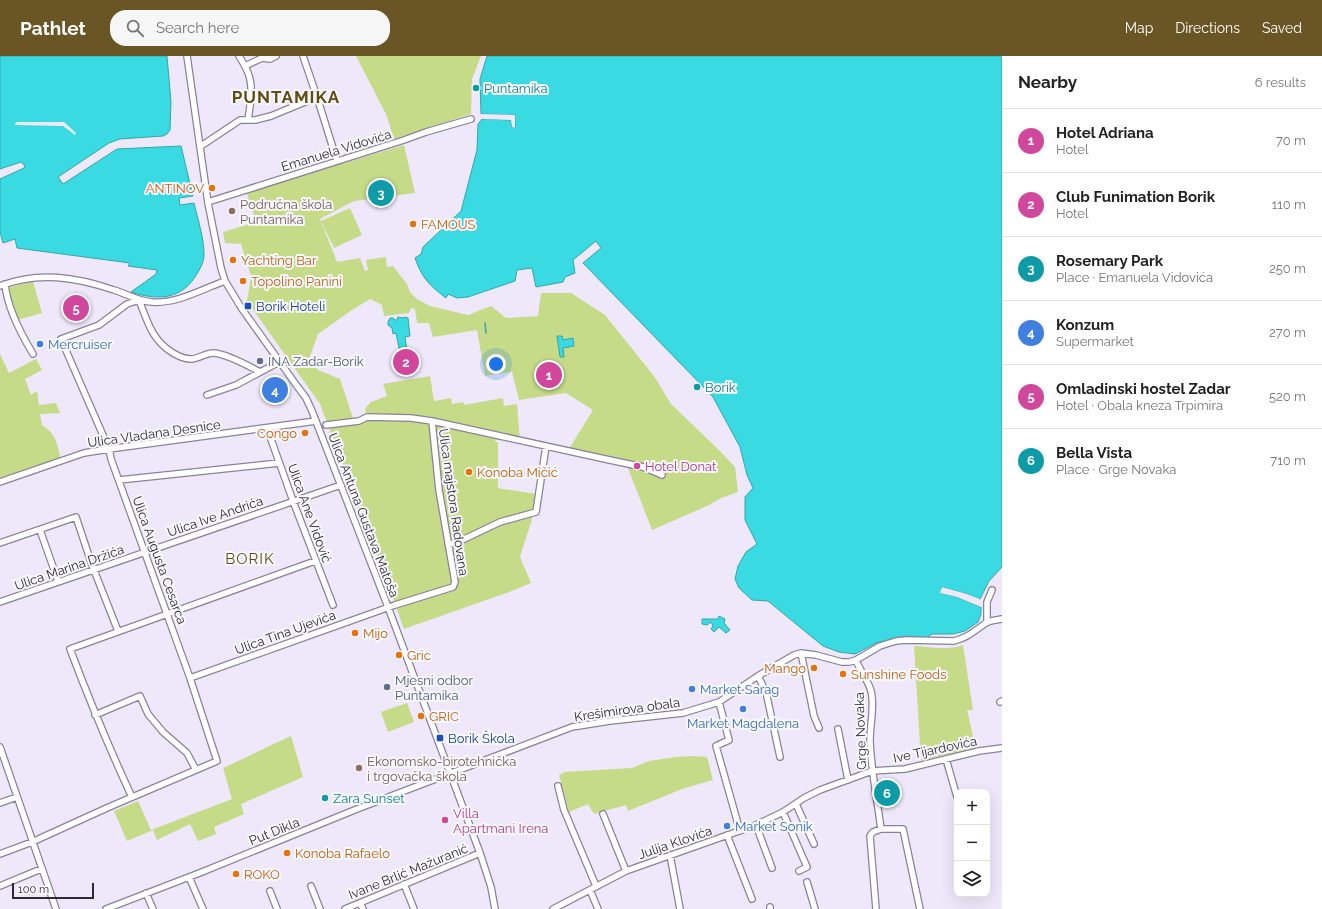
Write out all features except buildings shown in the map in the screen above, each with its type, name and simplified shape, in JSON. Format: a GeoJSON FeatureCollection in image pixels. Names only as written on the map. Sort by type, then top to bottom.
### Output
{"type":"FeatureCollection","features":[{"type":"Feature","properties":{"kind":"street","name":"Ulica Antuna Gustava Matoša"},"geometry":{"type":"LineString","coordinates":[[187,56],[208,202],[225,281],[242,309],[306,398],[316,421],[388,607],[480,853],[495,909]]}},
{"type":"Feature","properties":{"kind":"street"},"geometry":{"type":"LineString","coordinates":[[239,56],[248,73],[250,84],[248,120]]}},
{"type":"Feature","properties":{"kind":"street"},"geometry":{"type":"LineString","coordinates":[[245,66],[262,58],[270,59],[276,56]]}},
{"type":"Feature","properties":{"kind":"street"},"geometry":{"type":"LineString","coordinates":[[303,56],[337,161]]}},
{"type":"Feature","properties":{"kind":"street"},"geometry":{"type":"LineString","coordinates":[[201,146],[240,120],[255,120],[271,116],[317,97]]}},
{"type":"Feature","properties":{"kind":"street","name":"Emanuela Vidovića"},"geometry":{"type":"LineString","coordinates":[[208,202],[426,132],[471,120]]}},
{"type":"Feature","properties":{"kind":"street"},"geometry":{"type":"LineString","coordinates":[[33,354],[20,334],[3,285],[34,278],[60,277],[83,280],[115,290],[139,300],[166,302],[190,295],[225,281]]}},
{"type":"Feature","properties":{"kind":"street"},"geometry":{"type":"LineString","coordinates":[[139,300],[155,337],[164,347],[179,356],[190,359],[199,358],[213,353],[235,360],[260,372]]}},
{"type":"Feature","properties":{"kind":"street","name":"Ulica Augusta Cesarca"},"geometry":{"type":"LineString","coordinates":[[139,300],[127,304],[98,325],[61,339],[109,449],[111,459],[120,480],[190,678],[217,761],[196,770]]}},
{"type":"Feature","properties":{"kind":"street"},"geometry":{"type":"LineString","coordinates":[[207,395],[236,385],[280,362]]}},
{"type":"Feature","properties":{"kind":"street"},"geometry":{"type":"LineString","coordinates":[[326,424],[359,421],[367,417],[411,418],[432,422]]}},
{"type":"Feature","properties":{"kind":"street","name":"Ulica Vladana Desnice"},"geometry":{"type":"LineString","coordinates":[[0,482],[84,453],[316,421]]}},
{"type":"Feature","properties":{"kind":"street","name":"Ulica majstora Radovana"},"geometry":{"type":"LineString","coordinates":[[388,607],[453,587],[455,582],[439,490],[432,422],[643,468],[662,475]]}},
{"type":"Feature","properties":{"kind":"street","name":"Ulica Ane Vidović"},"geometry":{"type":"LineString","coordinates":[[267,428],[315,561],[333,605]]}},
{"type":"Feature","properties":{"kind":"street"},"geometry":{"type":"LineString","coordinates":[[448,544],[456,543],[500,522],[536,512],[546,446]]}},
{"type":"Feature","properties":{"kind":"street"},"geometry":{"type":"LineString","coordinates":[[120,480],[279,463]]}},
{"type":"Feature","properties":{"kind":"street","name":"Ulica Ive Andrića"},"geometry":{"type":"LineString","coordinates":[[145,552],[341,485]]}},
{"type":"Feature","properties":{"kind":"street"},"geometry":{"type":"LineString","coordinates":[[0,543],[76,517],[94,570],[118,631]]}},
{"type":"Feature","properties":{"kind":"street"},"geometry":{"type":"LineString","coordinates":[[40,530],[58,581]]}},
{"type":"Feature","properties":{"kind":"street","name":"Ulica Marina Držića"},"geometry":{"type":"LineString","coordinates":[[0,602],[145,552]]}},
{"type":"Feature","properties":{"kind":"street"},"geometry":{"type":"LineString","coordinates":[[132,797],[95,715],[70,649],[315,561]]}},
{"type":"Feature","properties":{"kind":"street"},"geometry":{"type":"LineString","coordinates":[[987,622],[987,602],[992,590]]}},
{"type":"Feature","properties":{"kind":"street","name":"Ulica Tina Ujevića"},"geometry":{"type":"LineString","coordinates":[[190,678],[388,607]]}},
{"type":"Feature","properties":{"kind":"street"},"geometry":{"type":"LineString","coordinates":[[819,728],[814,716],[801,653],[816,655],[842,662],[856,660],[880,646],[896,641],[954,641],[975,632],[987,622],[1002,619]]}},
{"type":"Feature","properties":{"kind":"street","name":"Krešimirova obala"},"geometry":{"type":"LineString","coordinates":[[450,774],[572,727],[683,713],[719,702],[758,676],[794,655],[801,653]]}},
{"type":"Feature","properties":{"kind":"street","name":"Grge Novaka"},"geometry":{"type":"LineString","coordinates":[[856,660],[869,684],[872,696],[870,738],[872,771],[881,829]]}},
{"type":"Feature","properties":{"kind":"street"},"geometry":{"type":"LineString","coordinates":[[758,676],[766,692],[780,757]]}},
{"type":"Feature","properties":{"kind":"street"},"geometry":{"type":"LineString","coordinates":[[0,854],[32,842],[196,770],[187,753],[163,732],[148,714],[140,696],[95,715]]}},
{"type":"Feature","properties":{"kind":"street"},"geometry":{"type":"LineString","coordinates":[[719,702],[729,740],[716,746],[740,831]]}},
{"type":"Feature","properties":{"kind":"street"},"geometry":{"type":"LineString","coordinates":[[838,729],[848,780]]}},
{"type":"Feature","properties":{"kind":"street"},"geometry":{"type":"LineString","coordinates":[[0,747],[56,909]]}},
{"type":"Feature","properties":{"kind":"street","name":"Ive Tijardovića"},"geometry":{"type":"LineString","coordinates":[[872,771],[906,769],[979,751],[1002,748]]}},
{"type":"Feature","properties":{"kind":"street"},"geometry":{"type":"LineString","coordinates":[[946,759],[955,789]]}},
{"type":"Feature","properties":{"kind":"street","name":"Julija Klovića"},"geometry":{"type":"LineString","coordinates":[[553,909],[626,871],[740,831],[783,812],[820,790],[872,771]]}},
{"type":"Feature","properties":{"kind":"street","name":"Put Dikla"},"geometry":{"type":"LineString","coordinates":[[106,909],[357,809],[450,774]]}},
{"type":"Feature","properties":{"kind":"street"},"geometry":{"type":"LineString","coordinates":[[558,786],[564,810],[596,886]]}},
{"type":"Feature","properties":{"kind":"street"},"geometry":{"type":"LineString","coordinates":[[0,803],[17,797]]}},
{"type":"Feature","properties":{"kind":"street"},"geometry":{"type":"LineString","coordinates":[[796,804],[814,844]]}},
{"type":"Feature","properties":{"kind":"street"},"geometry":{"type":"LineString","coordinates":[[783,812],[807,867],[799,871]]}},
{"type":"Feature","properties":{"kind":"street"},"geometry":{"type":"LineString","coordinates":[[603,814],[626,871]]}},
{"type":"Feature","properties":{"kind":"street"},"geometry":{"type":"LineString","coordinates":[[756,824],[772,868]]}},
{"type":"Feature","properties":{"kind":"street"},"geometry":{"type":"LineString","coordinates":[[876,909],[870,836],[872,832],[881,829],[904,829],[920,909]]}},
{"type":"Feature","properties":{"kind":"street"},"geometry":{"type":"LineString","coordinates":[[727,835],[752,899]]}},
{"type":"Feature","properties":{"kind":"street","name":"Ivane Brlić Mažuranić"},"geometry":{"type":"LineString","coordinates":[[345,909],[480,853]]}},
{"type":"Feature","properties":{"kind":"street"},"geometry":{"type":"LineString","coordinates":[[670,855],[680,909]]}},
{"type":"Feature","properties":{"kind":"street"},"geometry":{"type":"LineString","coordinates":[[0,886],[41,869]]}},
{"type":"Feature","properties":{"kind":"street"},"geometry":{"type":"LineString","coordinates":[[189,877],[203,909]]}},
{"type":"Feature","properties":{"kind":"street"},"geometry":{"type":"LineString","coordinates":[[807,882],[815,909]]}},
{"type":"Feature","properties":{"kind":"street"},"geometry":{"type":"LineString","coordinates":[[404,884],[414,909]]}},
{"type":"Feature","properties":{"kind":"street"},"geometry":{"type":"LineString","coordinates":[[311,886],[320,909]]}},
{"type":"Feature","properties":{"kind":"street"},"geometry":{"type":"LineString","coordinates":[[590,890],[598,909]]}},
{"type":"Feature","properties":{"kind":"street"},"geometry":{"type":"LineString","coordinates":[[270,891],[277,909]]}},
{"type":"Feature","properties":{"kind":"street"},"geometry":{"type":"LineString","coordinates":[[146,893],[153,909]]}},
{"type":"Feature","properties":{"kind":"street"},"geometry":{"type":"LineString","coordinates":[[360,902],[363,909]]}},
{"type":"Feature","properties":{"kind":"green space"},"geometry":{"type":"Polygon","coordinates":[[[356,56],[481,56],[472,79],[471,114],[394,139],[386,114],[356,56]]]}},
{"type":"Feature","properties":{"kind":"green space"},"geometry":{"type":"Polygon","coordinates":[[[404,145],[415,193],[354,201],[320,219],[337,262],[360,258],[365,271],[368,270],[366,260],[386,257],[387,267],[393,266],[407,284],[410,292],[417,299],[430,306],[468,315],[491,306],[506,318],[538,316],[541,293],[571,293],[605,315],[654,376],[671,404],[735,467],[738,492],[721,498],[707,506],[652,530],[628,468],[569,449],[593,410],[566,393],[519,400],[512,372],[485,376],[477,330],[433,337],[429,323],[417,323],[415,309],[411,308],[409,313],[384,316],[382,305],[370,299],[318,334],[309,359],[318,370],[340,379],[354,421],[367,417],[365,409],[371,402],[387,396],[383,384],[430,376],[434,401],[451,398],[452,404],[463,402],[464,405],[503,398],[504,406],[517,404],[520,440],[494,440],[498,443],[498,488],[536,494],[532,519],[520,557],[531,583],[404,629],[320,404],[247,301],[251,276],[241,244],[225,243],[223,232],[256,222],[246,190],[345,159],[345,163],[404,145]]]}},
{"type":"Feature","properties":{"kind":"green space"},"geometry":{"type":"Polygon","coordinates":[[[350,208],[362,235],[334,248],[321,221],[350,208]]]}},
{"type":"Feature","properties":{"kind":"green space"},"geometry":{"type":"Polygon","coordinates":[[[33,281],[42,313],[17,320],[8,288],[33,281]]]}},
{"type":"Feature","properties":{"kind":"green space"},"geometry":{"type":"Polygon","coordinates":[[[0,354],[9,373],[36,359],[42,370],[25,379],[31,395],[37,391],[39,405],[56,403],[60,413],[40,414],[42,425],[51,432],[56,440],[61,460],[0,482],[0,354]]]}},
{"type":"Feature","properties":{"kind":"green space"},"geometry":{"type":"Polygon","coordinates":[[[963,645],[973,710],[967,710],[976,749],[921,760],[914,646],[951,648],[963,645]]]}},
{"type":"Feature","properties":{"kind":"green space"},"geometry":{"type":"Polygon","coordinates":[[[407,703],[414,722],[388,732],[381,712],[407,703]]]}},
{"type":"Feature","properties":{"kind":"green space"},"geometry":{"type":"Polygon","coordinates":[[[291,736],[303,777],[241,804],[244,814],[214,827],[216,834],[198,841],[190,824],[157,840],[153,830],[127,841],[114,811],[138,801],[151,830],[232,799],[223,768],[291,736]]]}},
{"type":"Feature","properties":{"kind":"green space"},"geometry":{"type":"Polygon","coordinates":[[[693,756],[707,757],[713,780],[682,789],[628,811],[626,805],[594,814],[588,804],[569,812],[559,775],[565,772],[632,768],[649,761],[693,756]]]}},
{"type":"Feature","properties":{"kind":"water"},"geometry":{"type":"Polygon","coordinates":[[[0,56],[167,56],[171,102],[170,130],[167,134],[163,136],[120,139],[109,143],[58,177],[63,184],[117,149],[181,146],[193,196],[179,198],[180,205],[194,203],[204,249],[203,262],[192,281],[185,288],[169,296],[151,297],[141,295],[131,292],[156,274],[157,270],[128,266],[130,263],[17,248],[15,239],[3,243],[0,232],[0,179],[24,168],[25,166],[21,162],[0,169],[0,56]]]}},
{"type":"Feature","properties":{"kind":"water"},"geometry":{"type":"Polygon","coordinates":[[[487,56],[1002,56],[1002,567],[989,581],[980,599],[942,587],[941,593],[957,597],[981,607],[981,614],[978,622],[965,631],[953,634],[932,634],[927,638],[904,636],[876,643],[855,654],[839,652],[823,646],[768,601],[752,600],[739,588],[735,579],[738,566],[746,552],[757,544],[745,520],[745,497],[753,488],[747,475],[740,447],[713,397],[583,263],[601,248],[596,241],[573,260],[575,273],[565,277],[563,282],[536,287],[532,268],[517,270],[515,281],[468,297],[457,298],[448,294],[446,298],[427,281],[420,271],[415,258],[421,254],[423,247],[461,211],[477,150],[478,124],[482,119],[511,120],[512,127],[515,128],[515,115],[481,114],[480,79],[487,56]]]}},
{"type":"Feature","properties":{"kind":"water"},"geometry":{"type":"Polygon","coordinates":[[[398,317],[408,318],[410,336],[405,337],[408,357],[401,358],[396,333],[393,334],[392,328],[388,325],[390,318],[397,320],[398,317]]]}},
{"type":"Feature","properties":{"kind":"water"},"geometry":{"type":"Polygon","coordinates":[[[557,336],[562,336],[563,340],[573,338],[574,346],[563,348],[564,357],[560,357],[557,336]]]}},
{"type":"Feature","properties":{"kind":"water"},"geometry":{"type":"Polygon","coordinates":[[[719,616],[725,619],[724,623],[730,630],[726,633],[719,627],[714,632],[711,629],[713,626],[711,622],[707,625],[702,624],[702,619],[718,619],[719,616]]]}},
{"type":"Feature","properties":{"kind":"pier"},"geometry":{"type":"Polygon","coordinates":[[[481,114],[515,115],[515,128],[512,127],[511,120],[482,119],[482,117],[513,119],[513,117],[481,116],[481,114]]]}},
{"type":"Feature","properties":{"kind":"pier"},"geometry":{"type":"Polygon","coordinates":[[[16,122],[64,122],[76,133],[75,135],[63,126],[15,125],[16,122]]]}},
{"type":"Feature","properties":{"kind":"pier"},"geometry":{"type":"Polygon","coordinates":[[[942,587],[980,599],[978,600],[943,590],[981,604],[981,607],[957,597],[940,593],[942,587]]]}},
{"type":"Feature","properties":{"kind":"waterway"},"geometry":{"type":"LineString","coordinates":[[485,323],[486,333]]}},
{"type":"Feature","properties":{"kind":"place","name":"Puntamika"},"geometry":{"type":"Point","coordinates":[476,88]}},
{"type":"Feature","properties":{"kind":"place","name":"ANTINOV"},"geometry":{"type":"Point","coordinates":[212,188]}},
{"type":"Feature","properties":{"kind":"place","name":"Rosemary Park"},"geometry":{"type":"Point","coordinates":[381,193]}},
{"type":"Feature","properties":{"kind":"place","name":"Područna škola Puntamika"},"geometry":{"type":"Point","coordinates":[232,211]}},
{"type":"Feature","properties":{"kind":"place","name":"FAMOUS"},"geometry":{"type":"Point","coordinates":[413,224]}},
{"type":"Feature","properties":{"kind":"place","name":"Yachting Bar"},"geometry":{"type":"Point","coordinates":[233,260]}},
{"type":"Feature","properties":{"kind":"place","name":"Topolino Panini"},"geometry":{"type":"Point","coordinates":[243,281]}},
{"type":"Feature","properties":{"kind":"place","name":"Borik Hoteli"},"geometry":{"type":"Point","coordinates":[248,306]}},
{"type":"Feature","properties":{"kind":"place","name":"Omladinski hostel Zadar"},"geometry":{"type":"Point","coordinates":[76,308]}},
{"type":"Feature","properties":{"kind":"place","name":"Mercruiser"},"geometry":{"type":"Point","coordinates":[40,344]}},
{"type":"Feature","properties":{"kind":"place","name":"INA Zadar-Borik"},"geometry":{"type":"Point","coordinates":[260,361]}},
{"type":"Feature","properties":{"kind":"place","name":"Club Funimation Borik"},"geometry":{"type":"Point","coordinates":[406,362]}},
{"type":"Feature","properties":{"kind":"place","name":"Hotel Adriana"},"geometry":{"type":"Point","coordinates":[549,375]}},
{"type":"Feature","properties":{"kind":"place","name":"Borik"},"geometry":{"type":"Point","coordinates":[697,387]}},
{"type":"Feature","properties":{"kind":"place","name":"Konzum"},"geometry":{"type":"Point","coordinates":[275,390]}},
{"type":"Feature","properties":{"kind":"place","name":"Congo"},"geometry":{"type":"Point","coordinates":[305,433]}},
{"type":"Feature","properties":{"kind":"place","name":"Hotel Donat"},"geometry":{"type":"Point","coordinates":[637,466]}},
{"type":"Feature","properties":{"kind":"place","name":"Konoba Mičić"},"geometry":{"type":"Point","coordinates":[469,472]}},
{"type":"Feature","properties":{"kind":"place","name":"Mijo"},"geometry":{"type":"Point","coordinates":[355,633]}},
{"type":"Feature","properties":{"kind":"place","name":"Gric"},"geometry":{"type":"Point","coordinates":[399,655]}},
{"type":"Feature","properties":{"kind":"place","name":"Mango"},"geometry":{"type":"Point","coordinates":[814,668]}},
{"type":"Feature","properties":{"kind":"place","name":"Sunshine Foods"},"geometry":{"type":"Point","coordinates":[843,674]}},
{"type":"Feature","properties":{"kind":"place","name":"Mjesni odbor Puntamika"},"geometry":{"type":"Point","coordinates":[387,687]}},
{"type":"Feature","properties":{"kind":"place","name":"Market Sarag"},"geometry":{"type":"Point","coordinates":[692,689]}},
{"type":"Feature","properties":{"kind":"place","name":"Market Magdalena"},"geometry":{"type":"Point","coordinates":[743,709]}},
{"type":"Feature","properties":{"kind":"place","name":"GRIC"},"geometry":{"type":"Point","coordinates":[421,716]}},
{"type":"Feature","properties":{"kind":"place","name":"Borik Škola"},"geometry":{"type":"Point","coordinates":[440,738]}},
{"type":"Feature","properties":{"kind":"place","name":"Ekonomsko-birotehnička i trgovačka škola"},"geometry":{"type":"Point","coordinates":[359,768]}},
{"type":"Feature","properties":{"kind":"place","name":"Bella Vista"},"geometry":{"type":"Point","coordinates":[887,793]}},
{"type":"Feature","properties":{"kind":"place","name":"Zara Sunset"},"geometry":{"type":"Point","coordinates":[325,798]}},
{"type":"Feature","properties":{"kind":"place","name":"Villa Apartmani Irena"},"geometry":{"type":"Point","coordinates":[445,820]}},
{"type":"Feature","properties":{"kind":"place","name":"Market Sonik"},"geometry":{"type":"Point","coordinates":[727,826]}},
{"type":"Feature","properties":{"kind":"place","name":"Konoba Rafaelo"},"geometry":{"type":"Point","coordinates":[287,853]}},
{"type":"Feature","properties":{"kind":"place","name":"ROKO"},"geometry":{"type":"Point","coordinates":[236,874]}},
{"type":"Feature","properties":{"kind":"district","name":"PUNTAMIKA"},"geometry":{"type":"Point","coordinates":[286,97]}},
{"type":"Feature","properties":{"kind":"district","name":"BORIK"},"geometry":{"type":"Point","coordinates":[250,559]}}]}
